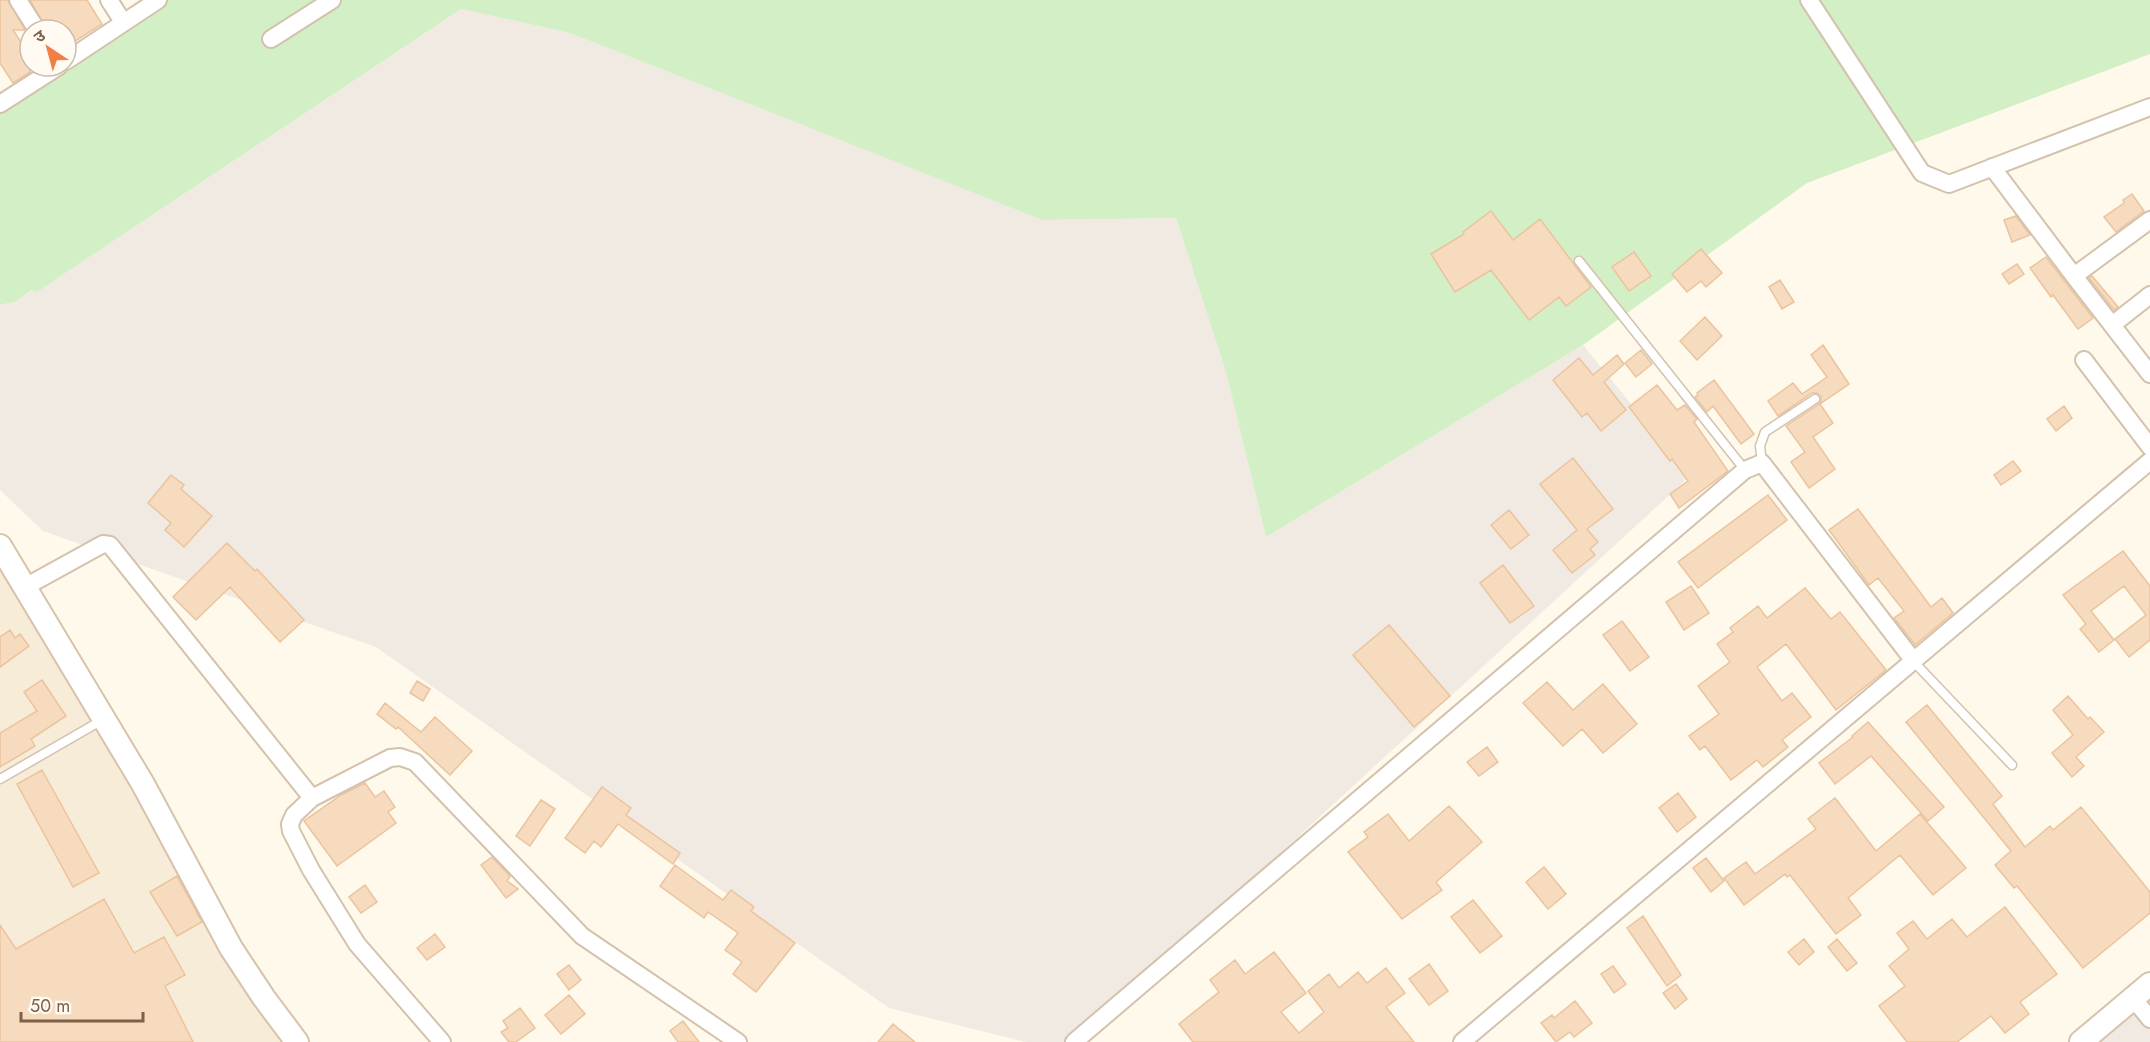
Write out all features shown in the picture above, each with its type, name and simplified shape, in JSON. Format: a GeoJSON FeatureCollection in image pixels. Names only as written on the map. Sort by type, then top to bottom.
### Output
{"type":"FeatureCollection","features":[{"type":"Feature","properties":{"kind":"street"},"geometry":{"type":"LineString","coordinates":[[18,0],[29,18]]}},
{"type":"Feature","properties":{"kind":"street"},"geometry":{"type":"LineString","coordinates":[[109,0],[123,22]]}},
{"type":"Feature","properties":{"kind":"street"},"geometry":{"type":"LineString","coordinates":[[78,53],[158,0]]}},
{"type":"Feature","properties":{"kind":"street"},"geometry":{"type":"LineString","coordinates":[[271,39],[332,0]]}},
{"type":"Feature","properties":{"kind":"street"},"geometry":{"type":"LineString","coordinates":[[1809,0],[1922,173],[1949,184],[2150,107]]}},
{"type":"Feature","properties":{"kind":"street"},"geometry":{"type":"LineString","coordinates":[[0,104],[40,78]]}},
{"type":"Feature","properties":{"kind":"street"},"geometry":{"type":"LineString","coordinates":[[1992,167],[2150,373]]}},
{"type":"Feature","properties":{"kind":"street"},"geometry":{"type":"LineString","coordinates":[[2074,276],[2150,220]]}},
{"type":"Feature","properties":{"kind":"street"},"geometry":{"type":"LineString","coordinates":[[2112,325],[2150,295]]}},
{"type":"Feature","properties":{"kind":"street"},"geometry":{"type":"LineString","coordinates":[[2084,360],[2150,447]]}},
{"type":"Feature","properties":{"kind":"street"},"geometry":{"type":"LineString","coordinates":[[1462,1042],[2150,461]]}},
{"type":"Feature","properties":{"kind":"street"},"geometry":{"type":"LineString","coordinates":[[1074,1042],[1745,470],[1762,463],[1913,660]]}},
{"type":"Feature","properties":{"kind":"street"},"geometry":{"type":"LineString","coordinates":[[25,587],[103,544],[110,545],[312,798]]}},
{"type":"Feature","properties":{"kind":"street"},"geometry":{"type":"LineString","coordinates":[[0,546],[143,784],[231,948],[297,1042]]}},
{"type":"Feature","properties":{"kind":"street"},"geometry":{"type":"LineString","coordinates":[[442,1042],[357,944],[311,870],[291,831],[290,824],[294,815],[312,798],[390,758],[400,757],[415,762],[582,936],[738,1042]]}},
{"type":"Feature","properties":{"kind":"street"},"geometry":{"type":"LineString","coordinates":[[2081,1042],[2141,991],[2150,1019]]}},
{"type":"Feature","properties":{"kind":"lane"},"geometry":{"type":"LineString","coordinates":[[1579,261],[1745,470]]}},
{"type":"Feature","properties":{"kind":"lane"},"geometry":{"type":"LineString","coordinates":[[1762,463],[1760,446],[1765,432],[1815,399]]}},
{"type":"Feature","properties":{"kind":"lane"},"geometry":{"type":"LineString","coordinates":[[1913,660],[2012,765]]}},
{"type":"Feature","properties":{"kind":"lane"},"geometry":{"type":"LineString","coordinates":[[0,779],[104,719]]}},
{"type":"Feature","properties":{"kind":"shaded area"},"geometry":{"type":"Polygon","coordinates":[[[461,9],[570,33],[1042,220],[1176,218],[1226,372],[1266,537],[1583,345],[1690,476],[1075,1042],[1026,1042],[889,1008],[376,647],[43,531],[0,490],[0,305],[17,301],[31,290],[37,292],[461,9]]]}},
{"type":"Feature","properties":{"kind":"shaded area"},"geometry":{"type":"Polygon","coordinates":[[[0,568],[152,824],[289,1042],[0,1042],[0,568]]]}},
{"type":"Feature","properties":{"kind":"shaded area"},"geometry":{"type":"Polygon","coordinates":[[[2150,986],[2150,1042],[2082,1042],[2150,986]]]}},
{"type":"Feature","properties":{"kind":"green space"},"geometry":{"type":"Polygon","coordinates":[[[168,0],[2150,0],[2150,54],[1807,183],[1583,345],[1266,537],[1226,372],[1176,218],[1042,220],[570,33],[461,9],[37,292],[31,290],[17,301],[0,305],[0,108],[47,78],[78,78],[78,58],[168,0]]]}},
{"type":"Feature","properties":{"kind":"building"},"geometry":{"type":"Polygon","coordinates":[[[0,0],[8,0],[18,18],[18,30],[13,30],[18,38],[18,78],[21,78],[13,83],[0,63],[0,0]]]}},
{"type":"Feature","properties":{"kind":"building"},"geometry":{"type":"Polygon","coordinates":[[[30,0],[87,0],[102,24],[78,39],[78,18],[40,18],[30,0]]]}},
{"type":"Feature","properties":{"kind":"building"},"geometry":{"type":"Polygon","coordinates":[[[2132,194],[2144,211],[2116,232],[2104,217],[2124,203],[2123,200],[2132,194]]]}},
{"type":"Feature","properties":{"kind":"building"},"geometry":{"type":"Polygon","coordinates":[[[1491,211],[1513,240],[1540,219],[1591,287],[1566,306],[1559,297],[1529,320],[1491,270],[1455,292],[1431,254],[1464,234],[1463,232],[1491,211]]]}},
{"type":"Feature","properties":{"kind":"building"},"geometry":{"type":"Polygon","coordinates":[[[2016,216],[2030,235],[2012,242],[2004,220],[2016,216]]]}},
{"type":"Feature","properties":{"kind":"building"},"geometry":{"type":"Polygon","coordinates":[[[1701,249],[1722,273],[1706,287],[1701,281],[1687,292],[1672,274],[1701,249]]]}},
{"type":"Feature","properties":{"kind":"building"},"geometry":{"type":"Polygon","coordinates":[[[1634,252],[1651,276],[1629,291],[1612,267],[1634,252]]]}},
{"type":"Feature","properties":{"kind":"building"},"geometry":{"type":"Polygon","coordinates":[[[2046,257],[2093,318],[2078,329],[2030,268],[2046,257]]]}},
{"type":"Feature","properties":{"kind":"building"},"geometry":{"type":"Polygon","coordinates":[[[2017,264],[2024,274],[2009,284],[2002,274],[2017,264]]]}},
{"type":"Feature","properties":{"kind":"building"},"geometry":{"type":"Polygon","coordinates":[[[2092,276],[2118,307],[2114,310],[2089,278],[2092,276]]]}},
{"type":"Feature","properties":{"kind":"building"},"geometry":{"type":"Polygon","coordinates":[[[1780,280],[1794,302],[1782,309],[1769,287],[1780,280]]]}},
{"type":"Feature","properties":{"kind":"building"},"geometry":{"type":"Polygon","coordinates":[[[1705,317],[1722,336],[1697,360],[1680,341],[1705,317]]]}},
{"type":"Feature","properties":{"kind":"building"},"geometry":{"type":"Polygon","coordinates":[[[1823,345],[1849,384],[1820,404],[1833,423],[1813,437],[1835,469],[1809,488],[1791,462],[1805,452],[1786,426],[1819,404],[1821,396],[1812,393],[1778,416],[1768,401],[1793,383],[1802,394],[1827,377],[1811,355],[1823,345]]]}},
{"type":"Feature","properties":{"kind":"building"},"geometry":{"type":"Polygon","coordinates":[[[1641,350],[1652,364],[1636,377],[1625,363],[1641,350]]]}},
{"type":"Feature","properties":{"kind":"building"},"geometry":{"type":"Polygon","coordinates":[[[1617,355],[1624,364],[1604,382],[1626,410],[1601,431],[1587,413],[1582,417],[1553,380],[1579,358],[1593,375],[1617,355]]]}},
{"type":"Feature","properties":{"kind":"building"},"geometry":{"type":"Polygon","coordinates":[[[1714,380],[1754,434],[1741,444],[1713,406],[1707,412],[1695,397],[1714,380]]]}},
{"type":"Feature","properties":{"kind":"building"},"geometry":{"type":"Polygon","coordinates":[[[1657,385],[1677,410],[1685,405],[1697,419],[1694,422],[1728,471],[1679,508],[1670,494],[1688,481],[1629,407],[1657,385]]]}},
{"type":"Feature","properties":{"kind":"building"},"geometry":{"type":"Polygon","coordinates":[[[2064,406],[2072,418],[2056,431],[2047,419],[2064,406]]]}},
{"type":"Feature","properties":{"kind":"building"},"geometry":{"type":"Polygon","coordinates":[[[1573,458],[1613,509],[1587,529],[1598,542],[1590,549],[1595,555],[1572,573],[1553,550],[1577,530],[1540,484],[1573,458]]]}},
{"type":"Feature","properties":{"kind":"building"},"geometry":{"type":"Polygon","coordinates":[[[2013,461],[2021,471],[2001,485],[1994,475],[2013,461]]]}},
{"type":"Feature","properties":{"kind":"building"},"geometry":{"type":"Polygon","coordinates":[[[171,475],[184,485],[181,489],[212,516],[184,547],[165,530],[171,523],[148,503],[171,475]]]}},
{"type":"Feature","properties":{"kind":"building"},"geometry":{"type":"Polygon","coordinates":[[[1768,495],[1787,520],[1698,588],[1678,562],[1768,495]]]}},
{"type":"Feature","properties":{"kind":"building"},"geometry":{"type":"Polygon","coordinates":[[[1858,509],[1931,607],[1942,598],[1953,613],[1915,645],[1894,618],[1904,611],[1878,578],[1869,585],[1829,530],[1858,509]]]}},
{"type":"Feature","properties":{"kind":"building"},"geometry":{"type":"Polygon","coordinates":[[[1509,510],[1529,535],[1511,549],[1491,525],[1509,510]]]}},
{"type":"Feature","properties":{"kind":"building"},"geometry":{"type":"Polygon","coordinates":[[[227,543],[255,571],[257,569],[304,620],[280,642],[230,587],[196,620],[173,597],[227,543]]]}},
{"type":"Feature","properties":{"kind":"building"},"geometry":{"type":"Polygon","coordinates":[[[2123,551],[2150,586],[2150,640],[2129,657],[2115,639],[2146,615],[2124,586],[2091,611],[2114,640],[2099,652],[2080,629],[2086,624],[2063,595],[2123,551]]]}},
{"type":"Feature","properties":{"kind":"building"},"geometry":{"type":"Polygon","coordinates":[[[1503,565],[1534,606],[1510,623],[1480,583],[1503,565]]]}},
{"type":"Feature","properties":{"kind":"building"},"geometry":{"type":"Polygon","coordinates":[[[1691,586],[1709,613],[1684,630],[1666,602],[1691,586]]]}},
{"type":"Feature","properties":{"kind":"building"},"geometry":{"type":"Polygon","coordinates":[[[1805,588],[1831,619],[1840,612],[1886,670],[1836,710],[1786,644],[1757,667],[1782,701],[1792,693],[1811,717],[1782,740],[1788,747],[1763,767],[1757,760],[1731,780],[1705,746],[1700,750],[1689,736],[1719,714],[1698,686],[1730,662],[1717,644],[1733,632],[1730,628],[1758,606],[1767,618],[1805,588]]]}},
{"type":"Feature","properties":{"kind":"building"},"geometry":{"type":"Polygon","coordinates":[[[1622,621],[1649,657],[1630,671],[1603,635],[1622,621]]]}},
{"type":"Feature","properties":{"kind":"building"},"geometry":{"type":"Polygon","coordinates":[[[1389,625],[1450,696],[1414,727],[1353,655],[1389,625]]]}},
{"type":"Feature","properties":{"kind":"building"},"geometry":{"type":"Polygon","coordinates":[[[10,630],[15,638],[20,634],[29,646],[0,667],[0,637],[10,630]]]}},
{"type":"Feature","properties":{"kind":"building"},"geometry":{"type":"Polygon","coordinates":[[[42,680],[66,716],[31,739],[35,746],[0,767],[0,733],[37,711],[24,692],[42,680]]]}},
{"type":"Feature","properties":{"kind":"building"},"geometry":{"type":"Polygon","coordinates":[[[417,681],[430,689],[423,701],[410,693],[417,681]]]}},
{"type":"Feature","properties":{"kind":"building"},"geometry":{"type":"Polygon","coordinates":[[[1547,682],[1573,710],[1603,684],[1637,724],[1603,753],[1582,729],[1563,746],[1523,703],[1547,682]]]}},
{"type":"Feature","properties":{"kind":"building"},"geometry":{"type":"Polygon","coordinates":[[[2068,696],[2088,719],[2090,717],[2104,732],[2076,757],[2084,766],[2072,777],[2052,753],[2073,735],[2053,710],[2068,696]]]}},
{"type":"Feature","properties":{"kind":"building"},"geometry":{"type":"Polygon","coordinates":[[[385,703],[421,732],[435,717],[472,751],[450,775],[398,727],[396,729],[377,714],[385,703]]]}},
{"type":"Feature","properties":{"kind":"building"},"geometry":{"type":"Polygon","coordinates":[[[1927,705],[2002,796],[1993,804],[2025,847],[2050,826],[2053,830],[2081,807],[2150,892],[2150,913],[2083,968],[2017,886],[2014,888],[1995,865],[2011,851],[1906,722],[1927,705]]]}},
{"type":"Feature","properties":{"kind":"building"},"geometry":{"type":"Polygon","coordinates":[[[1868,722],[1944,807],[1928,821],[1871,756],[1835,784],[1819,763],[1853,737],[1868,722]]]}},
{"type":"Feature","properties":{"kind":"building"},"geometry":{"type":"Polygon","coordinates":[[[1487,747],[1498,762],[1479,776],[1467,762],[1487,747]]]}},
{"type":"Feature","properties":{"kind":"building"},"geometry":{"type":"Polygon","coordinates":[[[42,770],[99,873],[73,887],[17,784],[42,770]]]}},
{"type":"Feature","properties":{"kind":"building"},"geometry":{"type":"Polygon","coordinates":[[[365,783],[375,797],[384,791],[395,807],[388,812],[396,823],[337,866],[304,821],[341,795],[365,783]]]}},
{"type":"Feature","properties":{"kind":"building"},"geometry":{"type":"Polygon","coordinates":[[[602,787],[631,808],[626,815],[680,853],[673,864],[618,824],[601,847],[594,841],[585,853],[565,838],[602,787]]]}},
{"type":"Feature","properties":{"kind":"building"},"geometry":{"type":"Polygon","coordinates":[[[1678,793],[1696,817],[1677,832],[1659,808],[1678,793]]]}},
{"type":"Feature","properties":{"kind":"building"},"geometry":{"type":"Polygon","coordinates":[[[1835,798],[1876,851],[1920,814],[1966,868],[1933,895],[1900,855],[1848,898],[1861,915],[1836,934],[1790,875],[1787,877],[1785,874],[1744,905],[1724,878],[1746,862],[1755,874],[1816,829],[1808,819],[1835,798]]]}},
{"type":"Feature","properties":{"kind":"building"},"geometry":{"type":"Polygon","coordinates":[[[541,800],[555,809],[530,846],[516,836],[541,800]]]}},
{"type":"Feature","properties":{"kind":"building"},"geometry":{"type":"Polygon","coordinates":[[[1449,806],[1482,842],[1436,882],[1442,890],[1402,919],[1348,852],[1368,837],[1364,832],[1388,814],[1409,841],[1449,806]]]}},
{"type":"Feature","properties":{"kind":"building"},"geometry":{"type":"Polygon","coordinates":[[[492,857],[510,876],[507,881],[518,889],[506,898],[481,865],[492,857]]]}},
{"type":"Feature","properties":{"kind":"building"},"geometry":{"type":"Polygon","coordinates":[[[1706,858],[1724,881],[1711,892],[1693,868],[1706,858]]]}},
{"type":"Feature","properties":{"kind":"building"},"geometry":{"type":"Polygon","coordinates":[[[675,865],[723,900],[731,890],[754,907],[751,911],[795,943],[756,992],[733,974],[742,962],[725,950],[738,933],[708,912],[704,918],[660,886],[675,865]]]}},
{"type":"Feature","properties":{"kind":"building"},"geometry":{"type":"Polygon","coordinates":[[[1544,867],[1566,894],[1548,909],[1526,882],[1544,867]]]}},
{"type":"Feature","properties":{"kind":"building"},"geometry":{"type":"Polygon","coordinates":[[[177,876],[202,922],[177,936],[150,892],[177,876]]]}},
{"type":"Feature","properties":{"kind":"building"},"geometry":{"type":"Polygon","coordinates":[[[365,885],[377,902],[361,913],[349,897],[365,885]]]}},
{"type":"Feature","properties":{"kind":"building"},"geometry":{"type":"Polygon","coordinates":[[[104,899],[134,953],[164,937],[185,975],[165,986],[193,1042],[0,1042],[0,925],[16,949],[104,899]]]}},
{"type":"Feature","properties":{"kind":"building"},"geometry":{"type":"Polygon","coordinates":[[[1473,900],[1502,936],[1480,953],[1451,917],[1473,900]]]}},
{"type":"Feature","properties":{"kind":"building"},"geometry":{"type":"Polygon","coordinates":[[[2005,907],[2057,974],[2020,1002],[2029,1014],[2005,1033],[1991,1016],[1957,1042],[1907,1042],[1879,1006],[1905,986],[1889,966],[1909,949],[1897,933],[1913,921],[1927,939],[1952,919],[1967,937],[2005,907]]]}},
{"type":"Feature","properties":{"kind":"building"},"geometry":{"type":"Polygon","coordinates":[[[1643,916],[1681,975],[1667,986],[1627,928],[1643,916]]]}},
{"type":"Feature","properties":{"kind":"building"},"geometry":{"type":"Polygon","coordinates":[[[435,934],[445,947],[427,960],[417,948],[435,934]]]}},
{"type":"Feature","properties":{"kind":"building"},"geometry":{"type":"Polygon","coordinates":[[[1804,939],[1814,952],[1799,965],[1788,952],[1804,939]]]}},
{"type":"Feature","properties":{"kind":"building"},"geometry":{"type":"Polygon","coordinates":[[[1837,939],[1857,963],[1847,971],[1828,947],[1837,939]]]}},
{"type":"Feature","properties":{"kind":"building"},"geometry":{"type":"Polygon","coordinates":[[[1274,952],[1306,993],[1281,1012],[1299,1033],[1324,1012],[1308,991],[1329,974],[1339,988],[1358,972],[1367,983],[1386,968],[1405,993],[1386,1007],[1414,1042],[1193,1042],[1179,1024],[1219,992],[1210,980],[1235,960],[1245,974],[1274,952]]]}},
{"type":"Feature","properties":{"kind":"building"},"geometry":{"type":"Polygon","coordinates":[[[1429,964],[1448,991],[1429,1005],[1409,979],[1429,964]]]}},
{"type":"Feature","properties":{"kind":"building"},"geometry":{"type":"Polygon","coordinates":[[[569,965],[581,980],[569,990],[557,974],[569,965]]]}},
{"type":"Feature","properties":{"kind":"building"},"geometry":{"type":"Polygon","coordinates":[[[1613,966],[1626,984],[1614,993],[1601,974],[1613,966]]]}},
{"type":"Feature","properties":{"kind":"building"},"geometry":{"type":"Polygon","coordinates":[[[1676,984],[1687,999],[1675,1009],[1663,993],[1676,984]]]}},
{"type":"Feature","properties":{"kind":"building"},"geometry":{"type":"Polygon","coordinates":[[[569,995],[585,1014],[561,1034],[545,1015],[569,995]]]}},
{"type":"Feature","properties":{"kind":"building"},"geometry":{"type":"Polygon","coordinates":[[[1575,1001],[1592,1023],[1574,1037],[1570,1032],[1556,1042],[1541,1023],[1552,1015],[1554,1018],[1575,1001]]]}},
{"type":"Feature","properties":{"kind":"building"},"geometry":{"type":"Polygon","coordinates":[[[520,1008],[535,1028],[516,1042],[509,1042],[501,1032],[508,1028],[503,1021],[520,1008]]]}},
{"type":"Feature","properties":{"kind":"building"},"geometry":{"type":"Polygon","coordinates":[[[683,1021],[699,1042],[678,1042],[670,1031],[683,1021]]]}},
{"type":"Feature","properties":{"kind":"building"},"geometry":{"type":"Polygon","coordinates":[[[893,1024],[915,1042],[878,1042],[893,1024]]]}}]}
